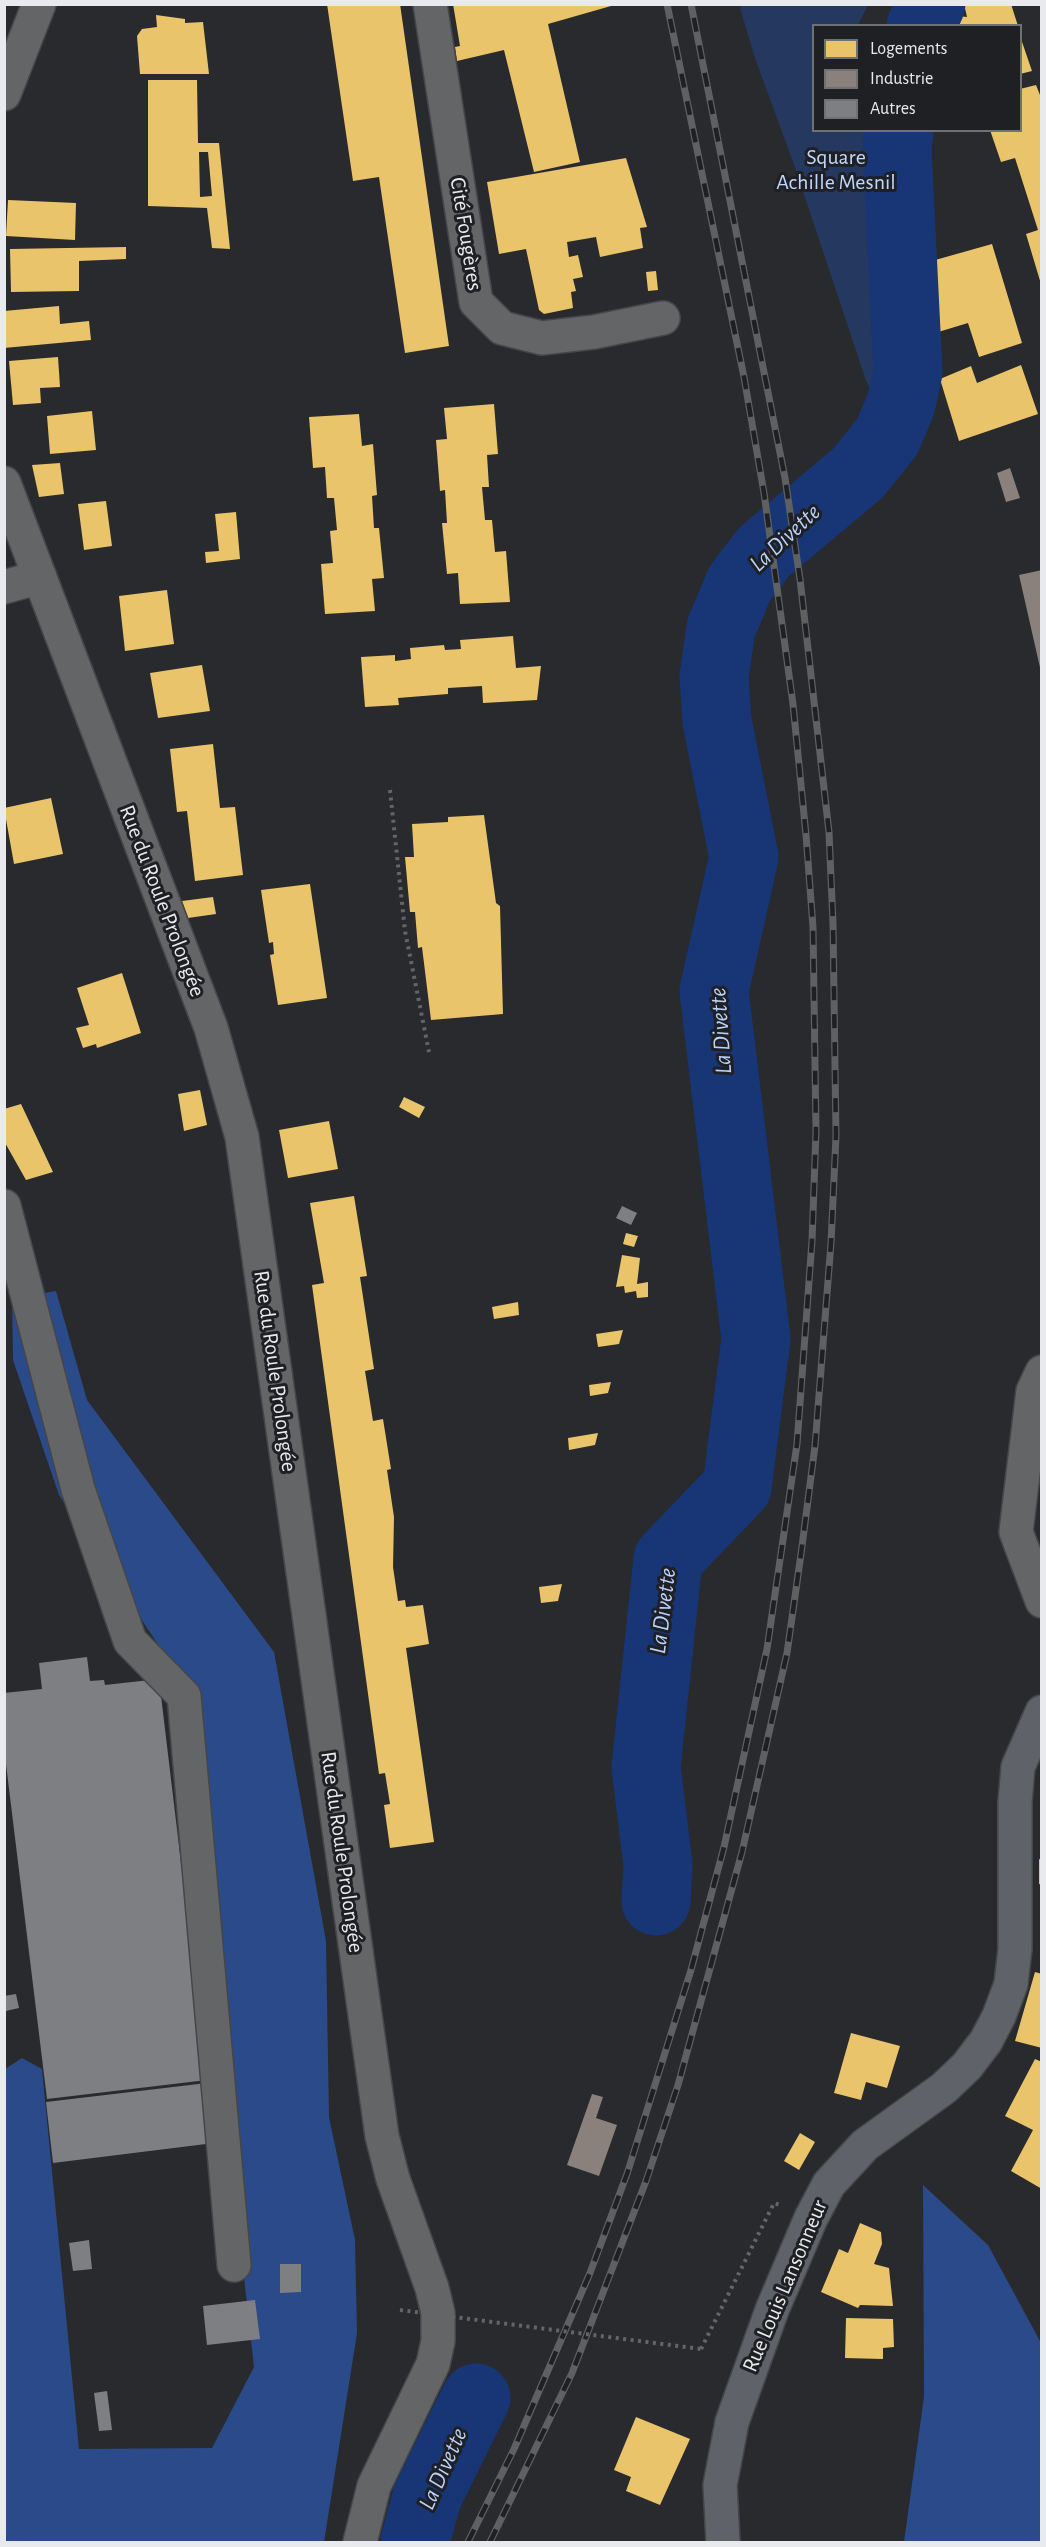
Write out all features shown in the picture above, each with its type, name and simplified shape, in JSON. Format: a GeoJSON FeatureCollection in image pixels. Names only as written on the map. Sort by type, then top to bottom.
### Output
{"type":"FeatureCollection","features":[{"type":"Feature","properties":{"kind":"main road","name":"Rue Louis Lansonneur"},"geometry":{"type":"LineString","coordinates":[[723,2542],[720,2485],[732,2422],[772,2310],[824,2192],[844,2165],[866,2145],[944,2088],[967,2066],[986,2041],[999,2016],[1011,1984],[1015,1949],[1015,1802],[1018,1767],[1041,1712]]}},
{"type":"Feature","properties":{"kind":"street"},"geometry":{"type":"LineString","coordinates":[[4,94],[39,4]]}},
{"type":"Feature","properties":{"kind":"street","name":"Cité Fougères"},"geometry":{"type":"LineString","coordinates":[[430,4],[476,302],[502,328],[542,338],[594,332],[663,318]]}},
{"type":"Feature","properties":{"kind":"street","name":"Rue du Roule Prolongée"},"geometry":{"type":"LineString","coordinates":[[4,483],[210,1028],[242,1137],[382,2136],[393,2179],[432,2288],[438,2313],[438,2341],[433,2364],[374,2486],[360,2542]]}},
{"type":"Feature","properties":{"kind":"street"},"geometry":{"type":"LineString","coordinates":[[4,587],[40,577]]}},
{"type":"Feature","properties":{"kind":"street"},"geometry":{"type":"LineString","coordinates":[[4,1206],[78,1489],[130,1641],[184,1696],[234,2265]]}},
{"type":"Feature","properties":{"kind":"street"},"geometry":{"type":"LineString","coordinates":[[1041,1372],[1033,1391],[1016,1532],[1041,1600]]}},
{"type":"Feature","properties":{"kind":"path"},"geometry":{"type":"LineString","coordinates":[[390,790],[405,931],[429,1052]]}},
{"type":"Feature","properties":{"kind":"path"},"geometry":{"type":"LineString","coordinates":[[400,2310],[701,2349],[768,2215]]}},
{"type":"Feature","properties":{"kind":"green space","name":"Square Achille Mesnil"},"geometry":{"type":"Polygon","coordinates":[[[742,5],[868,5],[858,24],[812,24],[812,132],[868,132],[898,360],[889,401],[883,412],[866,381],[740,8],[742,5]]]}},
{"type":"Feature","properties":{"kind":"shaded area"},"geometry":{"type":"Polygon","coordinates":[[[56,1291],[87,1400],[274,1652],[326,1941],[329,2117],[355,2240],[357,2333],[324,2542],[5,2542],[5,2069],[22,2058],[42,2069],[79,2449],[212,2448],[254,2367],[183,1728],[157,1643],[59,1495],[13,1360],[12,1298],[56,1291]]]}},
{"type":"Feature","properties":{"kind":"shaded area"},"geometry":{"type":"Polygon","coordinates":[[[923,2185],[988,2245],[1041,2343],[1041,2542],[904,2542],[924,2397],[923,2185]]]}},
{"type":"Feature","properties":{"kind":"building: Logements"},"geometry":{"type":"Polygon","coordinates":[[[327,4],[400,4],[449,346],[405,353],[379,177],[353,181],[327,4]]]}},
{"type":"Feature","properties":{"kind":"building: Logements"},"geometry":{"type":"Polygon","coordinates":[[[453,4],[618,4],[548,24],[580,162],[534,172],[504,50],[457,61],[455,47],[460,46],[453,4]]]}},
{"type":"Feature","properties":{"kind":"building: Logements"},"geometry":{"type":"Polygon","coordinates":[[[964,4],[1011,4],[1017,24],[930,24],[941,14],[967,17],[964,4]]]}},
{"type":"Feature","properties":{"kind":"building: Logements"},"geometry":{"type":"Polygon","coordinates":[[[156,15],[185,19],[185,23],[203,22],[209,74],[140,74],[137,36],[142,29],[157,27],[156,15]]]}},
{"type":"Feature","properties":{"kind":"building: Logements"},"geometry":{"type":"Polygon","coordinates":[[[1022,42],[1032,71],[1022,74],[1022,42]]]}},
{"type":"Feature","properties":{"kind":"building: Logements"},"geometry":{"type":"Polygon","coordinates":[[[148,80],[197,80],[198,143],[219,143],[230,249],[212,248],[207,208],[148,206],[148,80]],[[199,152],[200,197],[212,196],[208,152],[199,152]]]}},
{"type":"Feature","properties":{"kind":"building: Logements"},"geometry":{"type":"Polygon","coordinates":[[[1036,85],[1042,100],[1041,284],[1026,234],[1038,230],[1015,158],[1001,162],[991,132],[1022,132],[1022,88],[1036,85]]]}},
{"type":"Feature","properties":{"kind":"building: Logements"},"geometry":{"type":"Polygon","coordinates":[[[626,158],[647,227],[640,228],[643,248],[600,257],[596,237],[567,242],[569,257],[578,255],[583,277],[573,279],[576,291],[571,292],[573,308],[544,314],[539,310],[526,249],[499,254],[487,182],[626,158]]]}},
{"type":"Feature","properties":{"kind":"building: Logements"},"geometry":{"type":"Polygon","coordinates":[[[8,200],[76,203],[75,240],[6,236],[8,200]]]}},
{"type":"Feature","properties":{"kind":"building: Logements"},"geometry":{"type":"Polygon","coordinates":[[[992,244],[1022,343],[979,357],[968,323],[925,336],[921,264],[992,244]]]}},
{"type":"Feature","properties":{"kind":"building: Logements"},"geometry":{"type":"Polygon","coordinates":[[[126,247],[126,259],[79,261],[79,291],[11,292],[10,249],[126,247]]]}},
{"type":"Feature","properties":{"kind":"building: Logements"},"geometry":{"type":"Polygon","coordinates":[[[656,271],[658,290],[648,291],[646,272],[656,271]]]}},
{"type":"Feature","properties":{"kind":"building: Logements"},"geometry":{"type":"Polygon","coordinates":[[[59,306],[60,324],[89,321],[91,340],[4,348],[4,311],[59,306]]]}},
{"type":"Feature","properties":{"kind":"building: Logements"},"geometry":{"type":"Polygon","coordinates":[[[58,357],[60,387],[40,388],[41,403],[13,405],[9,361],[58,357]]]}},
{"type":"Feature","properties":{"kind":"building: Logements"},"geometry":{"type":"Polygon","coordinates":[[[1021,365],[1038,414],[959,441],[940,379],[971,366],[977,383],[1021,365]]]}},
{"type":"Feature","properties":{"kind":"building: Logements"},"geometry":{"type":"Polygon","coordinates":[[[494,404],[498,454],[487,455],[489,487],[482,487],[485,520],[492,520],[495,552],[506,551],[510,602],[460,604],[458,573],[447,574],[442,523],[447,523],[445,490],[440,491],[436,440],[447,439],[444,408],[494,404]]]}},
{"type":"Feature","properties":{"kind":"building: Logements"},"geometry":{"type":"Polygon","coordinates":[[[92,411],[96,450],[50,454],[47,416],[92,411]]]}},
{"type":"Feature","properties":{"kind":"building: Logements"},"geometry":{"type":"Polygon","coordinates":[[[359,414],[362,446],[373,444],[377,495],[372,496],[374,528],[379,528],[384,578],[372,579],[375,611],[325,614],[321,564],[333,563],[330,531],[337,530],[334,498],[327,498],[325,467],[313,468],[309,417],[359,414]]]}},
{"type":"Feature","properties":{"kind":"building: Logements"},"geometry":{"type":"Polygon","coordinates":[[[60,463],[64,494],[39,497],[32,465],[60,463]]]}},
{"type":"Feature","properties":{"kind":"building: Logements"},"geometry":{"type":"Polygon","coordinates":[[[106,501],[112,546],[84,550],[78,504],[106,501]]]}},
{"type":"Feature","properties":{"kind":"building: Logements"},"geometry":{"type":"Polygon","coordinates":[[[236,512],[240,559],[206,563],[205,552],[219,551],[215,514],[236,512]]]}},
{"type":"Feature","properties":{"kind":"building: Logements"},"geometry":{"type":"Polygon","coordinates":[[[167,590],[174,644],[125,651],[119,596],[167,590]]]}},
{"type":"Feature","properties":{"kind":"building: Logements"},"geometry":{"type":"Polygon","coordinates":[[[513,636],[516,668],[541,666],[537,700],[483,703],[482,686],[448,688],[448,694],[398,698],[399,705],[365,707],[361,657],[395,655],[395,661],[411,659],[410,648],[444,645],[445,650],[461,649],[460,640],[513,636]]]}},
{"type":"Feature","properties":{"kind":"building: Logements"},"geometry":{"type":"Polygon","coordinates":[[[202,665],[210,711],[158,718],[150,673],[202,665]]]}},
{"type":"Feature","properties":{"kind":"building: Logements"},"geometry":{"type":"Polygon","coordinates":[[[213,744],[220,808],[235,807],[243,875],[195,881],[187,811],[177,812],[170,749],[213,744]]]}},
{"type":"Feature","properties":{"kind":"building: Logements"},"geometry":{"type":"Polygon","coordinates":[[[51,798],[63,854],[14,864],[4,808],[51,798]]]}},
{"type":"Feature","properties":{"kind":"building: Logements"},"geometry":{"type":"Polygon","coordinates":[[[484,815],[496,903],[500,906],[503,1014],[431,1020],[422,947],[418,948],[415,912],[410,912],[405,857],[414,857],[412,824],[448,822],[448,817],[484,815]]]}},
{"type":"Feature","properties":{"kind":"building: Logements"},"geometry":{"type":"Polygon","coordinates":[[[310,884],[327,998],[278,1005],[270,955],[274,954],[273,942],[269,943],[261,890],[310,884]]]}},
{"type":"Feature","properties":{"kind":"building: Logements"},"geometry":{"type":"Polygon","coordinates":[[[213,897],[216,914],[188,918],[182,901],[213,897]]]}},
{"type":"Feature","properties":{"kind":"building: Logements"},"geometry":{"type":"Polygon","coordinates":[[[122,973],[141,1033],[97,1048],[96,1044],[83,1048],[76,1028],[89,1025],[77,988],[122,973]]]}},
{"type":"Feature","properties":{"kind":"building: Logements"},"geometry":{"type":"Polygon","coordinates":[[[200,1090],[207,1125],[184,1131],[178,1094],[200,1090]]]}},
{"type":"Feature","properties":{"kind":"building: Logements"},"geometry":{"type":"Polygon","coordinates":[[[404,1097],[425,1107],[419,1118],[399,1107],[404,1097]]]}},
{"type":"Feature","properties":{"kind":"building: Logements"},"geometry":{"type":"Polygon","coordinates":[[[21,1104],[53,1172],[26,1180],[4,1141],[4,1109],[21,1104]]]}},
{"type":"Feature","properties":{"kind":"building: Logements"},"geometry":{"type":"Polygon","coordinates":[[[329,1121],[338,1169],[288,1178],[279,1130],[329,1121]]]}},
{"type":"Feature","properties":{"kind":"building: Logements"},"geometry":{"type":"Polygon","coordinates":[[[354,1196],[367,1276],[360,1277],[374,1369],[365,1371],[373,1421],[383,1419],[391,1469],[387,1470],[394,1517],[393,1567],[398,1601],[405,1600],[406,1607],[423,1605],[429,1644],[406,1648],[434,1842],[390,1848],[384,1805],[390,1804],[385,1773],[379,1774],[312,1285],[324,1283],[310,1203],[354,1196]]]}},
{"type":"Feature","properties":{"kind":"building: Logements"},"geometry":{"type":"Polygon","coordinates":[[[626,1233],[638,1236],[634,1247],[623,1244],[626,1233]]]}},
{"type":"Feature","properties":{"kind":"building: Logements"},"geometry":{"type":"Polygon","coordinates":[[[622,1255],[640,1258],[637,1284],[648,1282],[648,1297],[637,1298],[636,1291],[625,1293],[624,1286],[616,1287],[622,1255]]]}},
{"type":"Feature","properties":{"kind":"building: Logements"},"geometry":{"type":"Polygon","coordinates":[[[518,1302],[519,1315],[494,1319],[492,1307],[518,1302]]]}},
{"type":"Feature","properties":{"kind":"building: Logements"},"geometry":{"type":"Polygon","coordinates":[[[623,1330],[619,1344],[598,1347],[596,1334],[623,1330]]]}},
{"type":"Feature","properties":{"kind":"building: Logements"},"geometry":{"type":"Polygon","coordinates":[[[611,1382],[608,1393],[590,1396],[589,1385],[611,1382]]]}},
{"type":"Feature","properties":{"kind":"building: Logements"},"geometry":{"type":"Polygon","coordinates":[[[598,1433],[595,1445],[569,1450],[568,1438],[598,1433]]]}},
{"type":"Feature","properties":{"kind":"building: Logements"},"geometry":{"type":"Polygon","coordinates":[[[562,1584],[558,1601],[541,1603],[539,1587],[562,1584]]]}},
{"type":"Feature","properties":{"kind":"building: Logements"},"geometry":{"type":"Polygon","coordinates":[[[1039,1859],[1042,1860],[1042,1885],[1039,1884],[1039,1859]]]}},
{"type":"Feature","properties":{"kind":"building: Logements"},"geometry":{"type":"Polygon","coordinates":[[[1035,1972],[1042,1974],[1042,2048],[1015,2041],[1035,1972]]]}},
{"type":"Feature","properties":{"kind":"building: Logements"},"geometry":{"type":"Polygon","coordinates":[[[851,2033],[900,2046],[887,2088],[866,2082],[861,2100],[834,2093],[851,2033]]]}},
{"type":"Feature","properties":{"kind":"building: Logements"},"geometry":{"type":"Polygon","coordinates":[[[1035,2059],[1042,2062],[1042,2189],[1011,2171],[1033,2130],[1005,2116],[1035,2059]]]}},
{"type":"Feature","properties":{"kind":"building: Logements"},"geometry":{"type":"Polygon","coordinates":[[[800,2133],[815,2142],[799,2170],[784,2161],[800,2133]]]}},
{"type":"Feature","properties":{"kind":"building: Logements"},"geometry":{"type":"Polygon","coordinates":[[[860,2223],[881,2232],[882,2244],[874,2264],[889,2268],[893,2306],[860,2305],[858,2308],[821,2292],[839,2249],[848,2253],[860,2223]]]}},
{"type":"Feature","properties":{"kind":"building: Logements"},"geometry":{"type":"Polygon","coordinates":[[[846,2318],[893,2319],[894,2347],[883,2348],[883,2359],[845,2358],[846,2318]]]}},
{"type":"Feature","properties":{"kind":"building: Logements"},"geometry":{"type":"Polygon","coordinates":[[[636,2417],[690,2439],[660,2505],[626,2491],[631,2477],[614,2470],[636,2417]]]}},
{"type":"Feature","properties":{"kind":"building: Industrie"},"geometry":{"type":"Polygon","coordinates":[[[1010,468],[1020,498],[1006,502],[997,473],[1010,468]]]}},
{"type":"Feature","properties":{"kind":"building: Industrie"},"geometry":{"type":"Polygon","coordinates":[[[1042,570],[1042,672],[1041,672],[1019,575],[1042,570]]]}},
{"type":"Feature","properties":{"kind":"building: Industrie"},"geometry":{"type":"Polygon","coordinates":[[[592,2094],[603,2097],[596,2118],[617,2125],[599,2176],[567,2165],[592,2094]]]}},
{"type":"Feature","properties":{"kind":"building: Autres"},"geometry":{"type":"Polygon","coordinates":[[[622,1206],[637,1213],[631,1225],[616,1218],[622,1206]]]}},
{"type":"Feature","properties":{"kind":"building: Autres"},"geometry":{"type":"Polygon","coordinates":[[[87,1657],[90,1681],[104,1680],[105,1685],[159,1679],[207,2080],[47,2099],[4,1748],[4,1693],[42,1689],[39,1663],[87,1657]]]}},
{"type":"Feature","properties":{"kind":"building: Autres"},"geometry":{"type":"Polygon","coordinates":[[[16,1994],[19,2008],[6,2011],[4,1996],[16,1994]]]}},
{"type":"Feature","properties":{"kind":"building: Autres"},"geometry":{"type":"Polygon","coordinates":[[[207,2083],[214,2143],[53,2163],[46,2102],[207,2083]]]}},
{"type":"Feature","properties":{"kind":"building: Autres"},"geometry":{"type":"Polygon","coordinates":[[[89,2240],[92,2269],[73,2271],[69,2243],[89,2240]]]}},
{"type":"Feature","properties":{"kind":"building: Autres"},"geometry":{"type":"Polygon","coordinates":[[[280,2264],[301,2264],[301,2292],[280,2293],[280,2264]]]}},
{"type":"Feature","properties":{"kind":"building: Autres"},"geometry":{"type":"Polygon","coordinates":[[[255,2300],[260,2339],[207,2345],[203,2306],[255,2300]]]}},
{"type":"Feature","properties":{"kind":"building: Autres"},"geometry":{"type":"Polygon","coordinates":[[[107,2391],[112,2430],[99,2431],[94,2393],[107,2391]]]}},
{"type":"Feature","properties":{"kind":"waterway","name":"La Divette"},"geometry":{"type":"LineString","coordinates":[[922,24],[931,4]]}},
{"type":"Feature","properties":{"kind":"waterway","name":"La Divette"},"geometry":{"type":"LineString","coordinates":[[656,1901],[658,1865],[646,1767],[668,1559],[737,1487],[756,1339],[714,991],[744,857],[717,721],[714,677],[721,628],[740,583],[764,552],[858,473],[887,437],[901,404],[908,372],[897,150],[899,132]]}},
{"type":"Feature","properties":{"kind":"waterway","name":"La Divette"},"geometry":{"type":"LineString","coordinates":[[415,2542],[427,2497],[476,2398]]}},
{"type":"Feature","properties":{"kind":"railway"},"geometry":{"type":"LineString","coordinates":[[468,2542],[514,2449],[590,2273],[627,2174],[691,1970],[724,1847],[767,1649],[797,1444],[812,1241],[816,1131],[813,927],[806,835],[793,704],[764,493],[744,377],[667,4]]}},
{"type":"Feature","properties":{"kind":"railway"},"geometry":{"type":"LineString","coordinates":[[490,2542],[572,2373],[646,2181],[678,2085],[742,1852],[787,1653],[815,1446],[831,1243],[836,1136],[833,923],[829,832],[800,579],[785,478],[691,4]]}}]}
